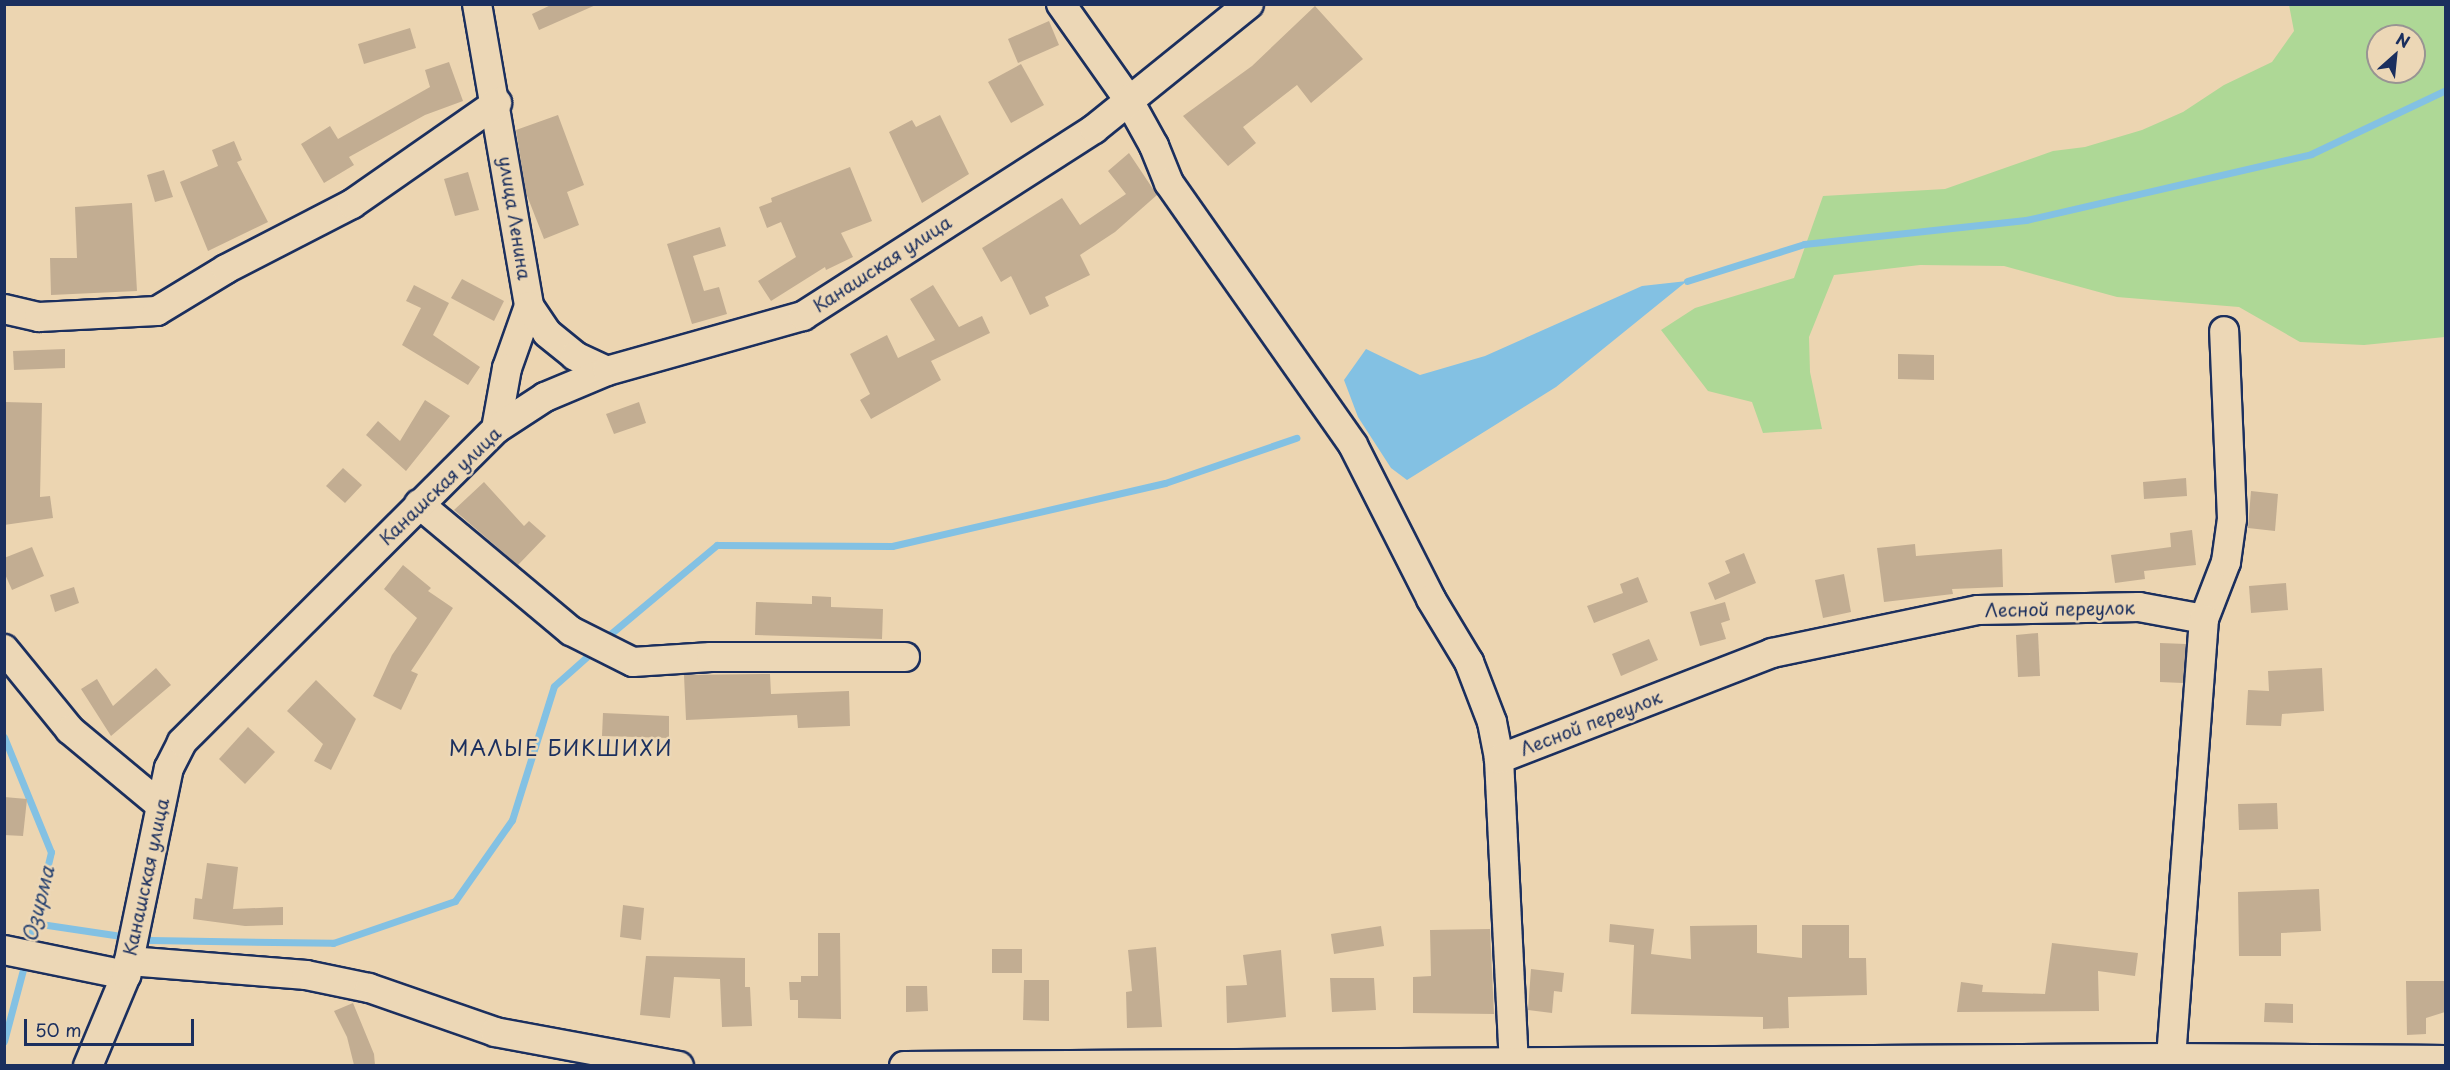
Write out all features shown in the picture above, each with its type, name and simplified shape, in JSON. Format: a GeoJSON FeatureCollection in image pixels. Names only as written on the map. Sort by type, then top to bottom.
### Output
{"type":"FeatureCollection","features":[{"type":"Feature","properties":{"kind":"street","name":"улица Ленина"},"geometry":{"type":"LineString","coordinates":[[477,4],[497,103],[529,306],[507,368],[496,429]]}},
{"type":"Feature","properties":{"kind":"street"},"geometry":{"type":"LineString","coordinates":[[1061,4],[1128,99],[1154,146],[1169,183],[1353,446],[1426,590],[1469,662],[1492,722],[1499,759],[1514,1064]]}},
{"type":"Feature","properties":{"kind":"street","name":"Канашская улица"},"geometry":{"type":"LineString","coordinates":[[88,1065],[127,968],[169,768],[182,742],[496,429],[545,397],[607,371],[803,316],[1094,129],[1128,99],[1249,4]]}},
{"type":"Feature","properties":{"kind":"street"},"geometry":{"type":"LineString","coordinates":[[4,309],[39,317],[157,311],[226,269],[352,204],[497,103]]}},
{"type":"Feature","properties":{"kind":"street"},"geometry":{"type":"LineString","coordinates":[[529,306],[547,333],[574,356],[607,371]]}},
{"type":"Feature","properties":{"kind":"street"},"geometry":{"type":"LineString","coordinates":[[2170,1062],[2204,619],[2226,562],[2232,519],[2224,332]]}},
{"type":"Feature","properties":{"kind":"street"},"geometry":{"type":"LineString","coordinates":[[419,504],[570,631],[633,662],[711,657],[905,657]]}},
{"type":"Feature","properties":{"kind":"street","name":"Лесной переулок"},"geometry":{"type":"LineString","coordinates":[[1499,759],[1772,653],[1978,610],[2139,607],[2204,619]]}},
{"type":"Feature","properties":{"kind":"street"},"geometry":{"type":"LineString","coordinates":[[4,649],[70,730],[160,805]]}},
{"type":"Feature","properties":{"kind":"street"},"geometry":{"type":"LineString","coordinates":[[4,950],[54,963],[306,975],[369,987],[495,1032],[679,1065]]}},
{"type":"Feature","properties":{"kind":"street"},"geometry":{"type":"LineString","coordinates":[[904,1065],[2445,1060]]}},
{"type":"Feature","properties":{"kind":"green space"},"geometry":{"type":"Polygon","coordinates":[[[2289,5],[2445,5],[2445,337],[2364,345],[2300,342],[2239,307],[2117,297],[2004,266],[1920,265],[1834,275],[1809,337],[1810,372],[1822,429],[1763,433],[1752,402],[1708,391],[1661,330],[1695,308],[1794,278],[1823,196],[1945,189],[2053,151],[2085,147],[2142,130],[2183,112],[2224,85],[2272,62],[2294,31],[2289,5]]]}},
{"type":"Feature","properties":{"kind":"water"},"geometry":{"type":"Polygon","coordinates":[[[1687,281],[1556,387],[1407,480],[1391,468],[1358,417],[1344,380],[1366,349],[1420,375],[1485,356],[1642,286],[1687,281]]]}},
{"type":"Feature","properties":{"kind":"building"},"geometry":{"type":"Polygon","coordinates":[[[553,4],[598,4],[539,30],[532,14],[553,4]]]}},
{"type":"Feature","properties":{"kind":"building"},"geometry":{"type":"Polygon","coordinates":[[[1315,6],[1363,59],[1311,103],[1297,85],[1243,127],[1256,143],[1228,166],[1183,116],[1252,66],[1315,6]]]}},
{"type":"Feature","properties":{"kind":"building"},"geometry":{"type":"Polygon","coordinates":[[[1049,21],[1059,45],[1018,63],[1008,39],[1049,21]]]}},
{"type":"Feature","properties":{"kind":"building"},"geometry":{"type":"Polygon","coordinates":[[[410,28],[416,48],[364,64],[358,44],[410,28]]]}},
{"type":"Feature","properties":{"kind":"building"},"geometry":{"type":"Polygon","coordinates":[[[449,62],[463,101],[425,115],[349,157],[354,165],[324,183],[301,144],[330,126],[338,139],[430,87],[425,70],[449,62]]]}},
{"type":"Feature","properties":{"kind":"building"},"geometry":{"type":"Polygon","coordinates":[[[1021,64],[1044,105],[1011,123],[988,82],[1021,64]]]}},
{"type":"Feature","properties":{"kind":"building"},"geometry":{"type":"Polygon","coordinates":[[[558,115],[584,185],[567,192],[579,225],[544,239],[526,193],[516,130],[558,115]]]}},
{"type":"Feature","properties":{"kind":"building"},"geometry":{"type":"Polygon","coordinates":[[[940,115],[969,174],[922,203],[889,132],[912,120],[916,127],[940,115]]]}},
{"type":"Feature","properties":{"kind":"building"},"geometry":{"type":"Polygon","coordinates":[[[234,141],[242,160],[237,162],[268,222],[208,251],[180,182],[218,166],[212,150],[234,141]]]}},
{"type":"Feature","properties":{"kind":"building"},"geometry":{"type":"Polygon","coordinates":[[[1129,153],[1157,195],[1115,232],[1080,255],[1090,275],[1045,297],[1049,306],[1030,315],[1011,276],[1001,282],[982,248],[1062,198],[1080,225],[1126,194],[1108,171],[1129,153]]]}},
{"type":"Feature","properties":{"kind":"building"},"geometry":{"type":"Polygon","coordinates":[[[850,167],[872,221],[841,233],[853,257],[826,270],[825,267],[771,301],[758,281],[796,257],[781,222],[767,228],[759,207],[772,202],[771,198],[850,167]]]}},
{"type":"Feature","properties":{"kind":"building"},"geometry":{"type":"Polygon","coordinates":[[[164,170],[173,197],[155,202],[147,175],[164,170]]]}},
{"type":"Feature","properties":{"kind":"building"},"geometry":{"type":"Polygon","coordinates":[[[468,172],[479,210],[455,216],[444,179],[468,172]]]}},
{"type":"Feature","properties":{"kind":"building"},"geometry":{"type":"Polygon","coordinates":[[[132,203],[137,291],[51,295],[50,258],[77,258],[75,207],[132,203]]]}},
{"type":"Feature","properties":{"kind":"building"},"geometry":{"type":"Polygon","coordinates":[[[720,227],[726,246],[693,256],[704,291],[719,287],[727,314],[692,324],[667,244],[720,227]]]}},
{"type":"Feature","properties":{"kind":"building"},"geometry":{"type":"Polygon","coordinates":[[[462,279],[504,301],[494,321],[451,298],[462,279]]]}},
{"type":"Feature","properties":{"kind":"building"},"geometry":{"type":"Polygon","coordinates":[[[414,285],[449,303],[433,335],[480,367],[468,385],[402,345],[421,308],[406,301],[414,285]]]}},
{"type":"Feature","properties":{"kind":"building"},"geometry":{"type":"Polygon","coordinates":[[[933,285],[959,327],[982,316],[990,333],[931,361],[941,380],[871,419],[860,400],[870,394],[850,354],[887,335],[898,358],[935,340],[910,299],[933,285]]]}},
{"type":"Feature","properties":{"kind":"building"},"geometry":{"type":"Polygon","coordinates":[[[65,349],[65,368],[14,370],[13,351],[65,349]]]}},
{"type":"Feature","properties":{"kind":"building"},"geometry":{"type":"Polygon","coordinates":[[[1898,354],[1934,355],[1934,380],[1898,379],[1898,354]]]}},
{"type":"Feature","properties":{"kind":"building"},"geometry":{"type":"Polygon","coordinates":[[[425,400],[450,416],[406,471],[366,435],[378,421],[400,441],[425,400]]]}},
{"type":"Feature","properties":{"kind":"building"},"geometry":{"type":"Polygon","coordinates":[[[4,402],[42,403],[40,497],[50,496],[53,518],[4,525],[4,402]]]}},
{"type":"Feature","properties":{"kind":"building"},"geometry":{"type":"Polygon","coordinates":[[[639,402],[646,423],[614,434],[606,414],[639,402]]]}},
{"type":"Feature","properties":{"kind":"building"},"geometry":{"type":"Polygon","coordinates":[[[343,468],[362,485],[345,503],[326,486],[343,468]]]}},
{"type":"Feature","properties":{"kind":"building"},"geometry":{"type":"Polygon","coordinates":[[[2186,478],[2187,496],[2144,499],[2143,482],[2186,478]]]}},
{"type":"Feature","properties":{"kind":"building"},"geometry":{"type":"Polygon","coordinates":[[[484,482],[524,526],[529,521],[546,536],[518,565],[454,510],[484,482]]]}},
{"type":"Feature","properties":{"kind":"building"},"geometry":{"type":"Polygon","coordinates":[[[2251,491],[2278,494],[2275,531],[2248,528],[2251,491]]]}},
{"type":"Feature","properties":{"kind":"building"},"geometry":{"type":"Polygon","coordinates":[[[2192,530],[2196,565],[2144,571],[2145,579],[2115,583],[2111,555],[2171,547],[2170,533],[2192,530]]]}},
{"type":"Feature","properties":{"kind":"building"},"geometry":{"type":"Polygon","coordinates":[[[1915,544],[1916,556],[2002,549],[2003,587],[1952,589],[1953,594],[1884,602],[1877,548],[1915,544]]]}},
{"type":"Feature","properties":{"kind":"building"},"geometry":{"type":"Polygon","coordinates":[[[32,547],[44,576],[12,590],[4,572],[4,558],[32,547]]]}},
{"type":"Feature","properties":{"kind":"building"},"geometry":{"type":"Polygon","coordinates":[[[1744,553],[1756,583],[1715,600],[1708,583],[1730,573],[1725,561],[1744,553]]]}},
{"type":"Feature","properties":{"kind":"building"},"geometry":{"type":"Polygon","coordinates":[[[403,565],[431,588],[428,591],[453,608],[411,671],[418,674],[401,710],[373,696],[392,655],[417,618],[384,589],[403,565]]]}},
{"type":"Feature","properties":{"kind":"building"},"geometry":{"type":"Polygon","coordinates":[[[1844,574],[1851,612],[1823,618],[1815,580],[1844,574]]]}},
{"type":"Feature","properties":{"kind":"building"},"geometry":{"type":"Polygon","coordinates":[[[1638,577],[1648,602],[1594,623],[1587,606],[1623,593],[1620,584],[1638,577]]]}},
{"type":"Feature","properties":{"kind":"building"},"geometry":{"type":"Polygon","coordinates":[[[2286,583],[2288,610],[2251,613],[2249,586],[2286,583]]]}},
{"type":"Feature","properties":{"kind":"building"},"geometry":{"type":"Polygon","coordinates":[[[74,587],[79,603],[55,612],[50,595],[74,587]]]}},
{"type":"Feature","properties":{"kind":"building"},"geometry":{"type":"Polygon","coordinates":[[[812,596],[831,597],[831,607],[883,609],[882,639],[755,635],[756,602],[812,604],[812,596]]]}},
{"type":"Feature","properties":{"kind":"building"},"geometry":{"type":"Polygon","coordinates":[[[1725,602],[1730,620],[1721,623],[1726,639],[1700,646],[1690,612],[1725,602]]]}},
{"type":"Feature","properties":{"kind":"building"},"geometry":{"type":"Polygon","coordinates":[[[2038,633],[2040,676],[2018,677],[2016,635],[2038,633]]]}},
{"type":"Feature","properties":{"kind":"building"},"geometry":{"type":"Polygon","coordinates":[[[1649,639],[1658,660],[1621,676],[1612,654],[1649,639]]]}},
{"type":"Feature","properties":{"kind":"building"},"geometry":{"type":"Polygon","coordinates":[[[2160,643],[2186,644],[2183,683],[2160,682],[2160,643]]]}},
{"type":"Feature","properties":{"kind":"building"},"geometry":{"type":"Polygon","coordinates":[[[156,668],[171,685],[111,736],[81,689],[97,679],[113,706],[156,668]]]}},
{"type":"Feature","properties":{"kind":"building"},"geometry":{"type":"Polygon","coordinates":[[[2322,668],[2324,711],[2282,714],[2281,726],[2246,725],[2248,690],[2269,691],[2268,671],[2322,668]]]}},
{"type":"Feature","properties":{"kind":"building"},"geometry":{"type":"Polygon","coordinates":[[[770,674],[771,694],[849,691],[850,726],[798,728],[797,715],[686,720],[684,675],[770,674]]]}},
{"type":"Feature","properties":{"kind":"building"},"geometry":{"type":"Polygon","coordinates":[[[316,680],[356,719],[331,770],[314,761],[323,744],[287,711],[316,680]]]}},
{"type":"Feature","properties":{"kind":"building"},"geometry":{"type":"Polygon","coordinates":[[[603,713],[669,716],[669,738],[602,736],[603,713]]]}},
{"type":"Feature","properties":{"kind":"building"},"geometry":{"type":"Polygon","coordinates":[[[248,727],[275,752],[245,784],[219,759],[248,727]]]}},
{"type":"Feature","properties":{"kind":"building"},"geometry":{"type":"Polygon","coordinates":[[[4,797],[27,799],[23,836],[4,835],[4,797]]]}},
{"type":"Feature","properties":{"kind":"building"},"geometry":{"type":"Polygon","coordinates":[[[2277,803],[2278,829],[2239,830],[2238,804],[2277,803]]]}},
{"type":"Feature","properties":{"kind":"building"},"geometry":{"type":"Polygon","coordinates":[[[207,863],[238,867],[233,909],[283,907],[283,925],[245,926],[193,919],[195,898],[202,899],[207,863]]]}},
{"type":"Feature","properties":{"kind":"building"},"geometry":{"type":"Polygon","coordinates":[[[2319,889],[2321,931],[2281,933],[2281,956],[2239,956],[2238,892],[2319,889]]]}},
{"type":"Feature","properties":{"kind":"building"},"geometry":{"type":"Polygon","coordinates":[[[623,905],[644,908],[641,940],[620,937],[623,905]]]}},
{"type":"Feature","properties":{"kind":"building"},"geometry":{"type":"Polygon","coordinates":[[[1610,924],[1654,929],[1651,954],[1691,959],[1690,926],[1757,925],[1757,953],[1802,958],[1802,925],[1849,925],[1849,958],[1866,958],[1867,995],[1788,997],[1789,1028],[1763,1029],[1763,1017],[1631,1014],[1634,945],[1609,942],[1610,924]]]}},
{"type":"Feature","properties":{"kind":"building"},"geometry":{"type":"Polygon","coordinates":[[[1381,926],[1384,946],[1334,954],[1331,934],[1381,926]]]}},
{"type":"Feature","properties":{"kind":"building"},"geometry":{"type":"Polygon","coordinates":[[[1490,929],[1494,1014],[1413,1013],[1413,977],[1431,976],[1430,930],[1490,929]]]}},
{"type":"Feature","properties":{"kind":"building"},"geometry":{"type":"Polygon","coordinates":[[[818,933],[840,933],[841,1019],[798,1018],[798,1000],[790,1000],[789,982],[801,982],[801,976],[818,976],[818,933]]]}},
{"type":"Feature","properties":{"kind":"building"},"geometry":{"type":"Polygon","coordinates":[[[2052,943],[2138,953],[2135,976],[2098,971],[2099,1011],[1957,1012],[1961,982],[1983,985],[1982,992],[2045,994],[2052,943]]]}},
{"type":"Feature","properties":{"kind":"building"},"geometry":{"type":"Polygon","coordinates":[[[1156,947],[1162,1027],[1127,1028],[1126,992],[1132,991],[1128,950],[1156,947]]]}},
{"type":"Feature","properties":{"kind":"building"},"geometry":{"type":"Polygon","coordinates":[[[992,949],[1022,949],[1022,973],[992,973],[992,949]]]}},
{"type":"Feature","properties":{"kind":"building"},"geometry":{"type":"Polygon","coordinates":[[[1281,950],[1286,1017],[1227,1023],[1226,986],[1247,985],[1243,955],[1281,950]]]}},
{"type":"Feature","properties":{"kind":"building"},"geometry":{"type":"Polygon","coordinates":[[[646,956],[745,958],[745,987],[750,987],[752,1026],[722,1027],[720,979],[674,977],[670,1018],[640,1015],[646,956]]]}},
{"type":"Feature","properties":{"kind":"building"},"geometry":{"type":"Polygon","coordinates":[[[1531,969],[1564,973],[1562,992],[1554,991],[1552,1013],[1528,1010],[1531,969]]]}},
{"type":"Feature","properties":{"kind":"building"},"geometry":{"type":"Polygon","coordinates":[[[1330,978],[1374,978],[1376,1010],[1332,1012],[1330,978]]]}},
{"type":"Feature","properties":{"kind":"building"},"geometry":{"type":"Polygon","coordinates":[[[1024,980],[1049,980],[1049,1021],[1023,1020],[1024,980]]]}},
{"type":"Feature","properties":{"kind":"building"},"geometry":{"type":"Polygon","coordinates":[[[2406,981],[2445,981],[2445,1012],[2426,1018],[2426,1034],[2407,1035],[2406,981]]]}},
{"type":"Feature","properties":{"kind":"building"},"geometry":{"type":"Polygon","coordinates":[[[906,986],[927,986],[928,1011],[906,1012],[906,986]]]}},
{"type":"Feature","properties":{"kind":"building"},"geometry":{"type":"Polygon","coordinates":[[[353,1003],[374,1054],[375,1065],[354,1065],[347,1037],[334,1011],[353,1003]]]}},
{"type":"Feature","properties":{"kind":"building"},"geometry":{"type":"Polygon","coordinates":[[[2265,1003],[2293,1004],[2293,1023],[2264,1022],[2265,1003]]]}},
{"type":"Feature","properties":{"kind":"waterway"},"geometry":{"type":"LineString","coordinates":[[1687,281],[1804,244],[2026,220],[2311,154],[2446,90]]}},
{"type":"Feature","properties":{"kind":"waterway"},"geometry":{"type":"LineString","coordinates":[[608,636],[717,545],[892,546],[1165,483],[1296,438]]}},
{"type":"Feature","properties":{"kind":"waterway"},"geometry":{"type":"LineString","coordinates":[[150,940],[333,943],[455,901],[512,820],[554,686],[591,653]]}},
{"type":"Feature","properties":{"kind":"waterway","name":"Озирма"},"geometry":{"type":"LineString","coordinates":[[4,737],[51,852],[28,948]]}},
{"type":"Feature","properties":{"kind":"waterway"},"geometry":{"type":"LineString","coordinates":[[34,923],[121,936]]}},
{"type":"Feature","properties":{"kind":"waterway","name":"Озирма"},"geometry":{"type":"LineString","coordinates":[[4,1041],[25,962]]}},
{"type":"Feature","properties":{"kind":"district","name":"МАЛЫЕ БИКШИХИ"},"geometry":{"type":"Point","coordinates":[561,747]}}]}
